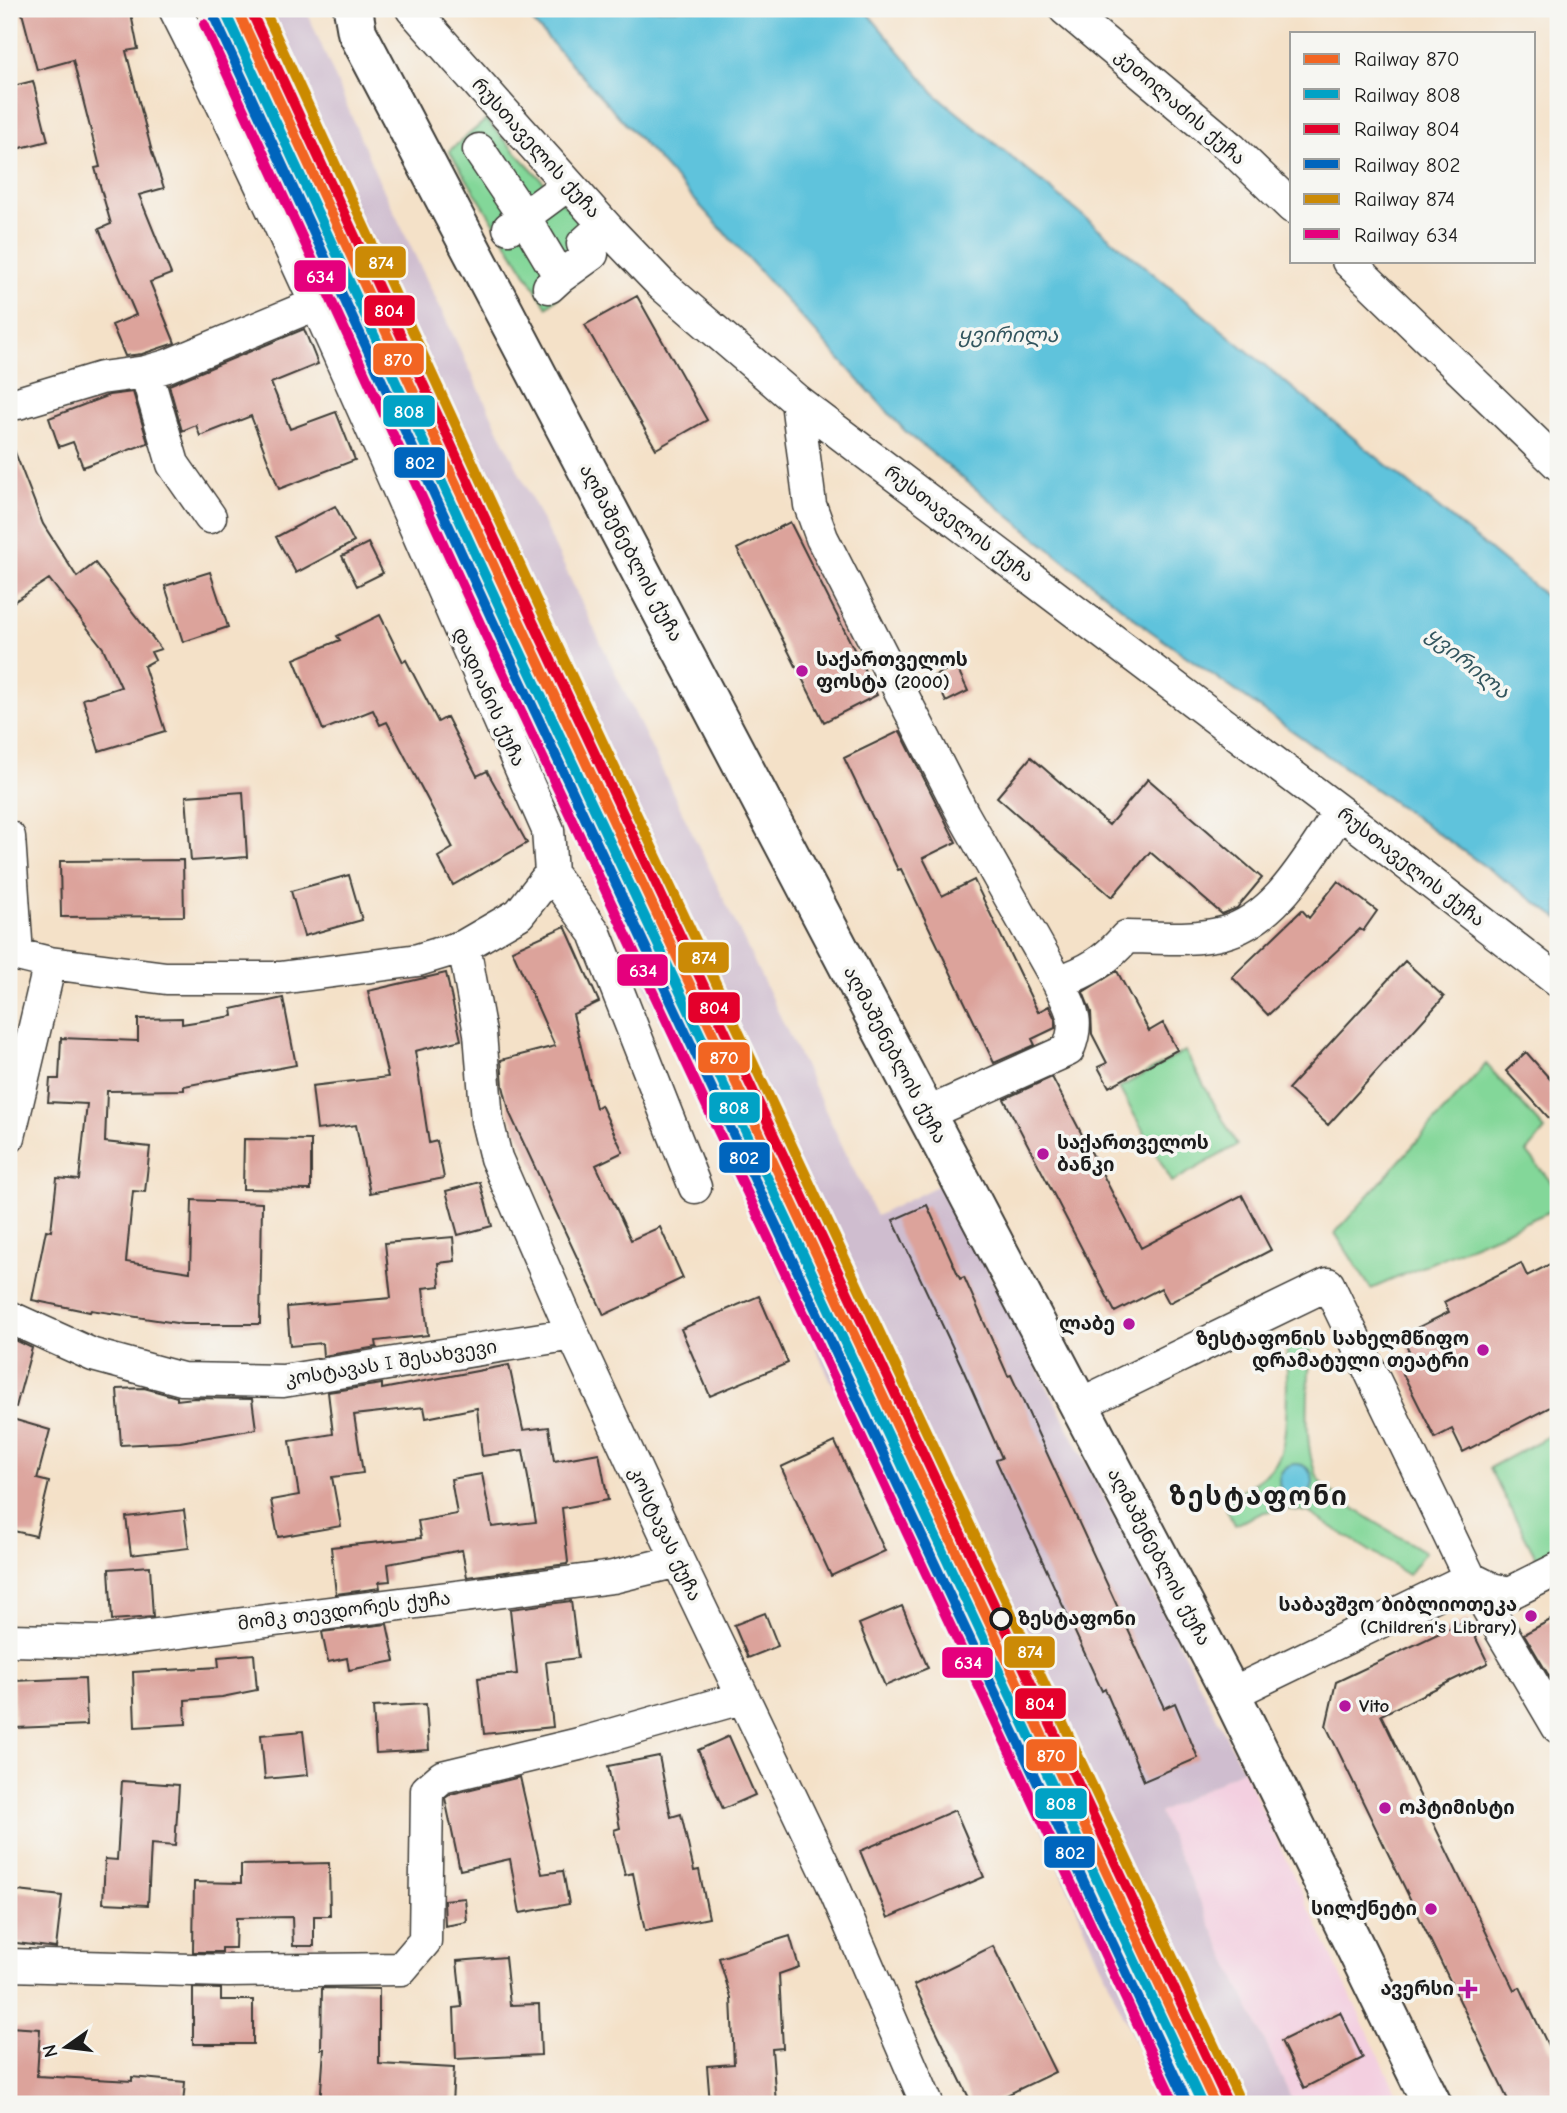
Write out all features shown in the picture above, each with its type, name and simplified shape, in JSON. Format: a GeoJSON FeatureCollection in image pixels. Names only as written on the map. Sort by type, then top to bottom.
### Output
{"type":"FeatureCollection","features":[{"type":"Feature","properties":{"kind":"main road","name":"აღმაშენებლის ქუჩა"},"geometry":{"type":"LineString","coordinates":[[353,9],[357,32],[1231,1694],[1433,2104]]}},
{"type":"Feature","properties":{"kind":"street","name":"დადიანის ქუჩა"},"geometry":{"type":"LineString","coordinates":[[174,9],[224,106],[316,304],[548,830],[551,873]]}},
{"type":"Feature","properties":{"kind":"street","name":"რუსთაველის ქუჩა"},"geometry":{"type":"LineString","coordinates":[[412,9],[609,230],[661,284],[797,401],[1340,812],[1558,981]]}},
{"type":"Feature","properties":{"kind":"street","name":"კეთილაძის ქუჩა"},"geometry":{"type":"LineString","coordinates":[[1065,9],[1232,149],[1290,205]]}},
{"type":"Feature","properties":{"kind":"street"},"geometry":{"type":"LineString","coordinates":[[479,150],[517,223],[554,282],[592,254],[583,244],[593,235]]}},
{"type":"Feature","properties":{"kind":"street"},"geometry":{"type":"LineString","coordinates":[[517,223],[555,194]]}},
{"type":"Feature","properties":{"kind":"street"},"geometry":{"type":"LineString","coordinates":[[1349,262],[1553,451]]}},
{"type":"Feature","properties":{"kind":"street"},"geometry":{"type":"LineString","coordinates":[[18,403],[101,378],[146,372],[167,366],[316,304]]}},
{"type":"Feature","properties":{"kind":"street"},"geometry":{"type":"LineString","coordinates":[[146,372],[173,464],[210,517]]}},
{"type":"Feature","properties":{"kind":"street"},"geometry":{"type":"LineString","coordinates":[[797,401],[810,505],[822,538],[963,814],[1058,982],[1070,1006],[1076,1030],[1068,1050],[926,1114]]}},
{"type":"Feature","properties":{"kind":"street"},"geometry":{"type":"LineString","coordinates":[[1058,982],[1088,971],[1108,958],[1126,937],[1221,934],[1243,926],[1264,911],[1289,884],[1340,812]]}},
{"type":"Feature","properties":{"kind":"street"},"geometry":{"type":"LineString","coordinates":[[9,837],[13,954],[50,963],[166,978],[281,978],[418,960],[464,946],[519,914],[551,873],[596,933],[695,1187]]}},
{"type":"Feature","properties":{"kind":"street","name":"კოსტავას ქუჩა"},"geometry":{"type":"LineString","coordinates":[[464,946],[480,1033],[487,1121],[496,1158],[573,1334],[741,1698],[832,1883],[927,2104]]}},
{"type":"Feature","properties":{"kind":"street"},"geometry":{"type":"LineString","coordinates":[[9,1137],[50,963]]}},
{"type":"Feature","properties":{"kind":"street"},"geometry":{"type":"LineString","coordinates":[[1079,1405],[1328,1284],[1470,1578],[1558,1727]]}},
{"type":"Feature","properties":{"kind":"street","name":"კოსტავას I შესახვევი"},"geometry":{"type":"LineString","coordinates":[[9,1317],[93,1355],[182,1379],[283,1381],[573,1334]]}},
{"type":"Feature","properties":{"kind":"street","name":"მომკ თევდორეს ქუჩა"},"geometry":{"type":"LineString","coordinates":[[9,1640],[101,1642],[613,1577],[678,1562]]}},
{"type":"Feature","properties":{"kind":"street"},"geometry":{"type":"LineString","coordinates":[[1470,1578],[1492,1589],[1510,1593],[1558,1569]]}},
{"type":"Feature","properties":{"kind":"street"},"geometry":{"type":"LineString","coordinates":[[1231,1694],[1470,1578]]}},
{"type":"Feature","properties":{"kind":"street"},"geometry":{"type":"LineString","coordinates":[[9,1965],[228,1971],[401,1969],[425,1941],[427,1790],[442,1777],[579,1744],[741,1698]]}},
{"type":"Feature","properties":{"kind":"shaded area"},"geometry":{"type":"Polygon","coordinates":[[[205,9],[306,9],[375,172],[876,1216],[943,1183],[1243,1769],[1159,1813],[1294,2104],[1162,2104],[1007,1749],[692,1090],[205,9]]]}},
{"type":"Feature","properties":{"kind":"shaded area"},"geometry":{"type":"Polygon","coordinates":[[[1243,1769],[1402,2104],[1294,2104],[1159,1813],[1243,1769]]]}},
{"type":"Feature","properties":{"kind":"green space"},"geometry":{"type":"Polygon","coordinates":[[[486,120],[609,252],[547,307],[449,151],[486,120]]]}},
{"type":"Feature","properties":{"kind":"green space"},"geometry":{"type":"Polygon","coordinates":[[[1185,1051],[1237,1145],[1172,1182],[1119,1088],[1185,1051]]]}},
{"type":"Feature","properties":{"kind":"green space"},"geometry":{"type":"Polygon","coordinates":[[[1486,1064],[1545,1130],[1527,1152],[1558,1191],[1558,1208],[1371,1289],[1335,1233],[1486,1064]]]}},
{"type":"Feature","properties":{"kind":"green space"},"geometry":{"type":"Polygon","coordinates":[[[1287,1336],[1311,1337],[1308,1431],[1313,1466],[1319,1479],[1352,1507],[1425,1552],[1408,1575],[1308,1512],[1287,1509],[1264,1512],[1234,1525],[1223,1501],[1254,1483],[1269,1471],[1279,1457],[1285,1432],[1287,1336]]]}},
{"type":"Feature","properties":{"kind":"green space"},"geometry":{"type":"Polygon","coordinates":[[[1558,1431],[1558,1565],[1544,1572],[1489,1468],[1558,1431]]]}},
{"type":"Feature","properties":{"kind":"water","name":"ყვირილა"},"geometry":{"type":"Polygon","coordinates":[[[521,9],[864,9],[937,96],[1558,606],[1558,918],[1149,630],[906,432],[521,9]]]}},
{"type":"Feature","properties":{"kind":"water"},"geometry":{"type":"Polygon","coordinates":[[[1296,1464],[1308,1469],[1313,1481],[1308,1493],[1296,1498],[1284,1493],[1279,1481],[1284,1469],[1296,1464]]]}},
{"type":"Feature","properties":{"kind":"building"},"geometry":{"type":"Polygon","coordinates":[[[21,9],[130,9],[138,49],[126,51],[164,188],[139,195],[171,274],[150,282],[175,343],[142,354],[125,356],[112,325],[136,315],[99,229],[111,224],[95,168],[100,167],[73,60],[37,70],[21,9]]]}},
{"type":"Feature","properties":{"kind":"building"},"geometry":{"type":"Polygon","coordinates":[[[33,81],[48,141],[9,151],[9,87],[33,81]]]}},
{"type":"Feature","properties":{"kind":"building"},"geometry":{"type":"Polygon","coordinates":[[[637,296],[707,420],[656,449],[585,325],[637,296]]]}},
{"type":"Feature","properties":{"kind":"building"},"geometry":{"type":"Polygon","coordinates":[[[304,329],[318,364],[271,383],[290,429],[336,412],[355,460],[279,489],[251,416],[200,436],[196,425],[182,431],[169,385],[304,329]]]}},
{"type":"Feature","properties":{"kind":"building"},"geometry":{"type":"Polygon","coordinates":[[[133,392],[148,443],[83,467],[73,442],[59,447],[49,418],[109,395],[133,392]]]}},
{"type":"Feature","properties":{"kind":"building"},"geometry":{"type":"Polygon","coordinates":[[[9,442],[43,524],[77,577],[95,563],[161,649],[151,652],[155,660],[144,666],[165,731],[99,751],[83,699],[121,687],[103,648],[49,579],[9,605],[9,565],[15,561],[9,547],[9,442]]]}},
{"type":"Feature","properties":{"kind":"building"},"geometry":{"type":"Polygon","coordinates":[[[335,506],[354,542],[296,573],[276,537],[335,506]]]}},
{"type":"Feature","properties":{"kind":"building"},"geometry":{"type":"Polygon","coordinates":[[[790,522],[877,695],[824,722],[737,549],[790,522]]]}},
{"type":"Feature","properties":{"kind":"building"},"geometry":{"type":"Polygon","coordinates":[[[368,543],[383,573],[357,586],[342,556],[368,543]]]}},
{"type":"Feature","properties":{"kind":"building"},"geometry":{"type":"Polygon","coordinates":[[[210,572],[228,627],[183,642],[165,586],[210,572]]]}},
{"type":"Feature","properties":{"kind":"building"},"geometry":{"type":"Polygon","coordinates":[[[380,615],[403,662],[406,660],[438,722],[447,717],[477,776],[487,771],[527,843],[453,885],[438,857],[453,848],[387,722],[380,725],[373,710],[323,730],[294,659],[340,640],[337,636],[380,615]]]}},
{"type":"Feature","properties":{"kind":"building"},"geometry":{"type":"Polygon","coordinates":[[[956,665],[968,691],[946,702],[934,676],[956,665]]]}},
{"type":"Feature","properties":{"kind":"building"},"geometry":{"type":"Polygon","coordinates":[[[900,731],[956,842],[923,858],[942,896],[974,880],[1038,1012],[1049,1006],[1055,1019],[1055,1028],[1032,1039],[1035,1045],[994,1063],[901,869],[898,870],[844,758],[900,731]]]}},
{"type":"Feature","properties":{"kind":"building"},"geometry":{"type":"Polygon","coordinates":[[[1031,757],[1109,825],[1148,779],[1262,878],[1237,908],[1222,914],[1150,852],[1112,897],[997,797],[1031,757]]]}},
{"type":"Feature","properties":{"kind":"building"},"geometry":{"type":"Polygon","coordinates":[[[243,792],[247,857],[191,861],[186,796],[243,792]]]}},
{"type":"Feature","properties":{"kind":"building"},"geometry":{"type":"Polygon","coordinates":[[[183,860],[184,916],[61,917],[60,861],[183,860]]]}},
{"type":"Feature","properties":{"kind":"building"},"geometry":{"type":"Polygon","coordinates":[[[349,875],[362,920],[304,936],[291,891],[349,875]]]}},
{"type":"Feature","properties":{"kind":"building"},"geometry":{"type":"Polygon","coordinates":[[[1338,881],[1377,911],[1363,931],[1360,929],[1268,1015],[1232,977],[1302,910],[1309,918],[1338,881]]]}},
{"type":"Feature","properties":{"kind":"building"},"geometry":{"type":"Polygon","coordinates":[[[565,926],[599,1002],[573,1014],[596,1108],[601,1105],[623,1152],[596,1165],[631,1240],[660,1227],[683,1278],[604,1315],[510,1114],[503,1086],[501,1060],[555,1046],[512,950],[565,926]]]}},
{"type":"Feature","properties":{"kind":"building"},"geometry":{"type":"Polygon","coordinates":[[[1405,961],[1444,997],[1328,1125],[1288,1089],[1405,961]]]}},
{"type":"Feature","properties":{"kind":"building"},"geometry":{"type":"Polygon","coordinates":[[[1117,971],[1149,1031],[1163,1023],[1177,1050],[1109,1087],[1098,1067],[1107,1063],[1092,1034],[1091,1012],[1083,992],[1117,971]]]}},
{"type":"Feature","properties":{"kind":"building"},"geometry":{"type":"Polygon","coordinates":[[[446,973],[461,1040],[415,1051],[429,1143],[437,1141],[444,1178],[370,1193],[356,1125],[317,1130],[312,1086],[388,1077],[368,991],[446,973]]]}},
{"type":"Feature","properties":{"kind":"building"},"geometry":{"type":"Polygon","coordinates":[[[283,998],[296,1065],[184,1086],[184,1090],[107,1091],[105,1142],[150,1147],[145,1192],[133,1191],[126,1262],[190,1272],[192,1200],[262,1203],[260,1324],[183,1324],[91,1310],[90,1312],[32,1300],[46,1230],[51,1231],[57,1178],[79,1180],[87,1104],[48,1102],[50,1079],[59,1079],[61,1038],[138,1041],[138,1019],[182,1018],[182,1024],[233,1016],[232,1009],[283,998]]]}},
{"type":"Feature","properties":{"kind":"building"},"geometry":{"type":"Polygon","coordinates":[[[1526,1052],[1558,1088],[1558,1128],[1506,1071],[1526,1052]]]}},
{"type":"Feature","properties":{"kind":"building"},"geometry":{"type":"Polygon","coordinates":[[[1052,1077],[1141,1248],[1242,1195],[1271,1250],[1169,1303],[1161,1288],[1115,1312],[1004,1099],[1052,1077]]]}},
{"type":"Feature","properties":{"kind":"building"},"geometry":{"type":"Polygon","coordinates":[[[244,1139],[311,1140],[311,1190],[243,1189],[244,1139]]]}},
{"type":"Feature","properties":{"kind":"building"},"geometry":{"type":"Polygon","coordinates":[[[480,1182],[492,1226],[458,1235],[446,1191],[480,1182]]]}},
{"type":"Feature","properties":{"kind":"building"},"geometry":{"type":"Polygon","coordinates":[[[927,1205],[960,1279],[964,1277],[1008,1376],[1011,1375],[1164,1708],[1175,1703],[1198,1758],[1144,1781],[1105,1689],[1102,1691],[996,1460],[1002,1458],[893,1220],[927,1205]]]}},
{"type":"Feature","properties":{"kind":"building"},"geometry":{"type":"Polygon","coordinates":[[[453,1237],[455,1261],[438,1263],[440,1286],[423,1288],[428,1335],[376,1341],[377,1347],[323,1356],[322,1343],[290,1346],[287,1307],[391,1298],[385,1243],[453,1237]]]}},
{"type":"Feature","properties":{"kind":"building","name":"ზესტაფონის სახელმწიფო დრამატული თეატრი"},"geometry":{"type":"Polygon","coordinates":[[[1558,1260],[1558,1403],[1463,1452],[1452,1429],[1435,1438],[1401,1370],[1415,1363],[1401,1336],[1449,1312],[1444,1302],[1521,1263],[1527,1276],[1558,1260]]]}},
{"type":"Feature","properties":{"kind":"building"},"geometry":{"type":"Polygon","coordinates":[[[759,1296],[788,1363],[710,1396],[681,1329],[759,1296]]]}},
{"type":"Feature","properties":{"kind":"building"},"geometry":{"type":"Polygon","coordinates":[[[9,1337],[32,1348],[16,1407],[9,1406],[9,1337]]]}},
{"type":"Feature","properties":{"kind":"building"},"geometry":{"type":"Polygon","coordinates":[[[509,1365],[523,1430],[549,1427],[554,1461],[599,1453],[608,1500],[562,1508],[567,1564],[467,1577],[462,1550],[388,1564],[390,1581],[379,1582],[380,1588],[336,1594],[331,1547],[421,1538],[418,1521],[457,1514],[451,1479],[482,1474],[492,1527],[536,1522],[523,1450],[482,1456],[477,1408],[426,1418],[424,1407],[354,1415],[363,1473],[332,1477],[341,1526],[278,1537],[271,1500],[299,1495],[290,1441],[333,1434],[328,1392],[382,1384],[382,1389],[509,1365]]]}},
{"type":"Feature","properties":{"kind":"building"},"geometry":{"type":"Polygon","coordinates":[[[144,1388],[177,1397],[177,1400],[252,1399],[256,1429],[180,1442],[121,1445],[117,1389],[144,1388]]]}},
{"type":"Feature","properties":{"kind":"building"},"geometry":{"type":"Polygon","coordinates":[[[9,1418],[50,1430],[37,1479],[49,1482],[36,1536],[9,1530],[9,1418]]]}},
{"type":"Feature","properties":{"kind":"building"},"geometry":{"type":"Polygon","coordinates":[[[835,1442],[885,1551],[831,1576],[781,1467],[835,1442]]]}},
{"type":"Feature","properties":{"kind":"building"},"geometry":{"type":"Polygon","coordinates":[[[184,1510],[189,1548],[131,1555],[126,1517],[184,1510]]]}},
{"type":"Feature","properties":{"kind":"building"},"geometry":{"type":"Polygon","coordinates":[[[150,1566],[153,1617],[112,1620],[109,1569],[150,1566]]]}},
{"type":"Feature","properties":{"kind":"building"},"geometry":{"type":"Polygon","coordinates":[[[571,1601],[578,1658],[546,1662],[553,1727],[484,1734],[478,1678],[517,1674],[510,1609],[571,1601]]]}},
{"type":"Feature","properties":{"kind":"building"},"geometry":{"type":"Polygon","coordinates":[[[902,1606],[928,1668],[885,1686],[859,1624],[902,1606]]]}},
{"type":"Feature","properties":{"kind":"building"},"geometry":{"type":"Polygon","coordinates":[[[765,1613],[778,1646],[748,1658],[734,1625],[765,1613]]]}},
{"type":"Feature","properties":{"kind":"building"},"geometry":{"type":"Polygon","coordinates":[[[1558,1616],[1558,1691],[1524,1634],[1558,1616]]]}},
{"type":"Feature","properties":{"kind":"building"},"geometry":{"type":"Polygon","coordinates":[[[1467,1620],[1488,1663],[1381,1715],[1514,1990],[1520,1987],[1558,2066],[1558,2104],[1510,2104],[1326,1726],[1336,1682],[1467,1620]]]}},
{"type":"Feature","properties":{"kind":"building"},"geometry":{"type":"Polygon","coordinates":[[[387,1624],[395,1661],[349,1670],[347,1658],[328,1662],[322,1632],[387,1624]]]}},
{"type":"Feature","properties":{"kind":"building"},"geometry":{"type":"Polygon","coordinates":[[[254,1654],[257,1690],[222,1697],[185,1700],[186,1724],[135,1727],[133,1672],[219,1667],[218,1657],[254,1654]]]}},
{"type":"Feature","properties":{"kind":"building"},"geometry":{"type":"Polygon","coordinates":[[[85,1678],[87,1725],[15,1728],[13,1681],[85,1678]]]}},
{"type":"Feature","properties":{"kind":"building"},"geometry":{"type":"Polygon","coordinates":[[[426,1704],[429,1750],[376,1753],[373,1707],[426,1704]]]}},
{"type":"Feature","properties":{"kind":"building"},"geometry":{"type":"Polygon","coordinates":[[[303,1731],[308,1775],[265,1779],[261,1735],[303,1731]]]}},
{"type":"Feature","properties":{"kind":"building"},"geometry":{"type":"Polygon","coordinates":[[[729,1736],[755,1795],[723,1809],[698,1750],[729,1736]]]}},
{"type":"Feature","properties":{"kind":"building"},"geometry":{"type":"Polygon","coordinates":[[[659,1756],[671,1817],[681,1814],[694,1871],[699,1870],[709,1918],[645,1931],[633,1873],[625,1875],[614,1830],[620,1828],[608,1766],[659,1756]]]}},
{"type":"Feature","properties":{"kind":"building"},"geometry":{"type":"Polygon","coordinates":[[[520,1777],[542,1874],[563,1871],[569,1904],[520,1913],[510,1859],[460,1870],[445,1798],[451,1794],[520,1777]]]}},
{"type":"Feature","properties":{"kind":"building"},"geometry":{"type":"Polygon","coordinates":[[[122,1781],[179,1785],[175,1846],[151,1844],[148,1905],[103,1903],[105,1859],[117,1860],[122,1781]]]}},
{"type":"Feature","properties":{"kind":"building"},"geometry":{"type":"Polygon","coordinates":[[[955,1810],[984,1877],[888,1918],[860,1851],[955,1810]]]}},
{"type":"Feature","properties":{"kind":"building"},"geometry":{"type":"Polygon","coordinates":[[[329,1863],[330,1916],[314,1916],[314,1946],[293,1946],[292,1917],[236,1918],[235,1948],[222,1948],[222,1952],[193,1952],[194,1882],[241,1883],[241,1865],[329,1863]]]}},
{"type":"Feature","properties":{"kind":"building"},"geometry":{"type":"Polygon","coordinates":[[[9,1890],[62,1896],[56,1948],[9,1942],[9,1890]]]}},
{"type":"Feature","properties":{"kind":"building"},"geometry":{"type":"Polygon","coordinates":[[[465,1898],[467,1922],[445,1926],[444,1900],[465,1898]]]}},
{"type":"Feature","properties":{"kind":"building"},"geometry":{"type":"Polygon","coordinates":[[[790,1936],[799,1967],[779,1974],[783,2048],[772,2049],[776,2104],[710,2104],[707,2066],[734,2064],[731,1998],[719,1958],[790,1936]]]}},
{"type":"Feature","properties":{"kind":"building"},"geometry":{"type":"Polygon","coordinates":[[[993,1946],[1055,2072],[988,2104],[972,2104],[914,1985],[993,1946]]]}},
{"type":"Feature","properties":{"kind":"building"},"geometry":{"type":"Polygon","coordinates":[[[505,1957],[510,2005],[539,2004],[541,2055],[456,2059],[454,2008],[462,2007],[457,1961],[505,1957]]]}},
{"type":"Feature","properties":{"kind":"building"},"geometry":{"type":"Polygon","coordinates":[[[193,1988],[221,1989],[221,2000],[253,2000],[253,2044],[193,2044],[193,1988]]]}},
{"type":"Feature","properties":{"kind":"building"},"geometry":{"type":"Polygon","coordinates":[[[322,1988],[379,1989],[379,2064],[454,2068],[452,2104],[320,2104],[324,2049],[321,2049],[322,1988]]]}},
{"type":"Feature","properties":{"kind":"building"},"geometry":{"type":"Polygon","coordinates":[[[1340,2012],[1363,2058],[1304,2088],[1281,2041],[1340,2012]]]}},
{"type":"Feature","properties":{"kind":"building"},"geometry":{"type":"Polygon","coordinates":[[[9,2027],[40,2029],[37,2076],[132,2081],[132,2077],[185,2082],[183,2104],[10,2104],[9,2027]]]}},
{"type":"Feature","properties":{"kind":"railway"},"geometry":{"type":"LineString","coordinates":[[261,9],[536,605],[1241,2104]]}},
{"type":"Feature","properties":{"kind":"rail line","name":"870"},"geometry":{"type":"LineString","coordinates":[[237,9],[517,616],[1215,2104]]}},
{"type":"Feature","properties":{"kind":"rail line","name":"804"},"geometry":{"type":"LineString","coordinates":[[250,9],[528,611],[1226,2099]]}},
{"type":"Feature","properties":{"kind":"rail line","name":"874"},"geometry":{"type":"LineString","coordinates":[[264,9],[539,606],[1237,2094]]}},
{"type":"Feature","properties":{"kind":"rail line","name":"808"},"geometry":{"type":"LineString","coordinates":[[226,14],[506,621],[1202,2104]]}},
{"type":"Feature","properties":{"kind":"rail line","name":"802"},"geometry":{"type":"LineString","coordinates":[[215,19],[495,626],[1188,2104]]}},
{"type":"Feature","properties":{"kind":"rail line","name":"634"},"geometry":{"type":"LineString","coordinates":[[204,24],[484,632],[1175,2104]]}},
{"type":"Feature","properties":{"kind":"place","name":"საქართველოს ფოსტა (2000)"},"geometry":{"type":"Point","coordinates":[802,671]}},
{"type":"Feature","properties":{"kind":"place","name":"საქართველოს ბანკი"},"geometry":{"type":"Point","coordinates":[1043,1154]}},
{"type":"Feature","properties":{"kind":"place","name":"ლაბე"},"geometry":{"type":"Point","coordinates":[1129,1324]}},
{"type":"Feature","properties":{"kind":"place","name":"ზესტაფონის სახელმწიფო დრამატული თეატრი"},"geometry":{"type":"Point","coordinates":[1483,1350]}},
{"type":"Feature","properties":{"kind":"place","name":"საბავშვო ბიბლიოთეკა (Children's Library)"},"geometry":{"type":"Point","coordinates":[1531,1616]}},
{"type":"Feature","properties":{"kind":"place","name":"ზესტაფონი"},"geometry":{"type":"Point","coordinates":[1001,1619]}},
{"type":"Feature","properties":{"kind":"place","name":"Vito"},"geometry":{"type":"Point","coordinates":[1345,1706]}},
{"type":"Feature","properties":{"kind":"place","name":"ოპტიმისტი"},"geometry":{"type":"Point","coordinates":[1385,1808]}},
{"type":"Feature","properties":{"kind":"place","name":"სილქნეტი"},"geometry":{"type":"Point","coordinates":[1431,1909]}},
{"type":"Feature","properties":{"kind":"place","name":"ავერსი"},"geometry":{"type":"Point","coordinates":[1468,1989]}},
{"type":"Feature","properties":{"kind":"district","name":"ზესტაფონი"},"geometry":{"type":"Point","coordinates":[1259,1497]}}]}
